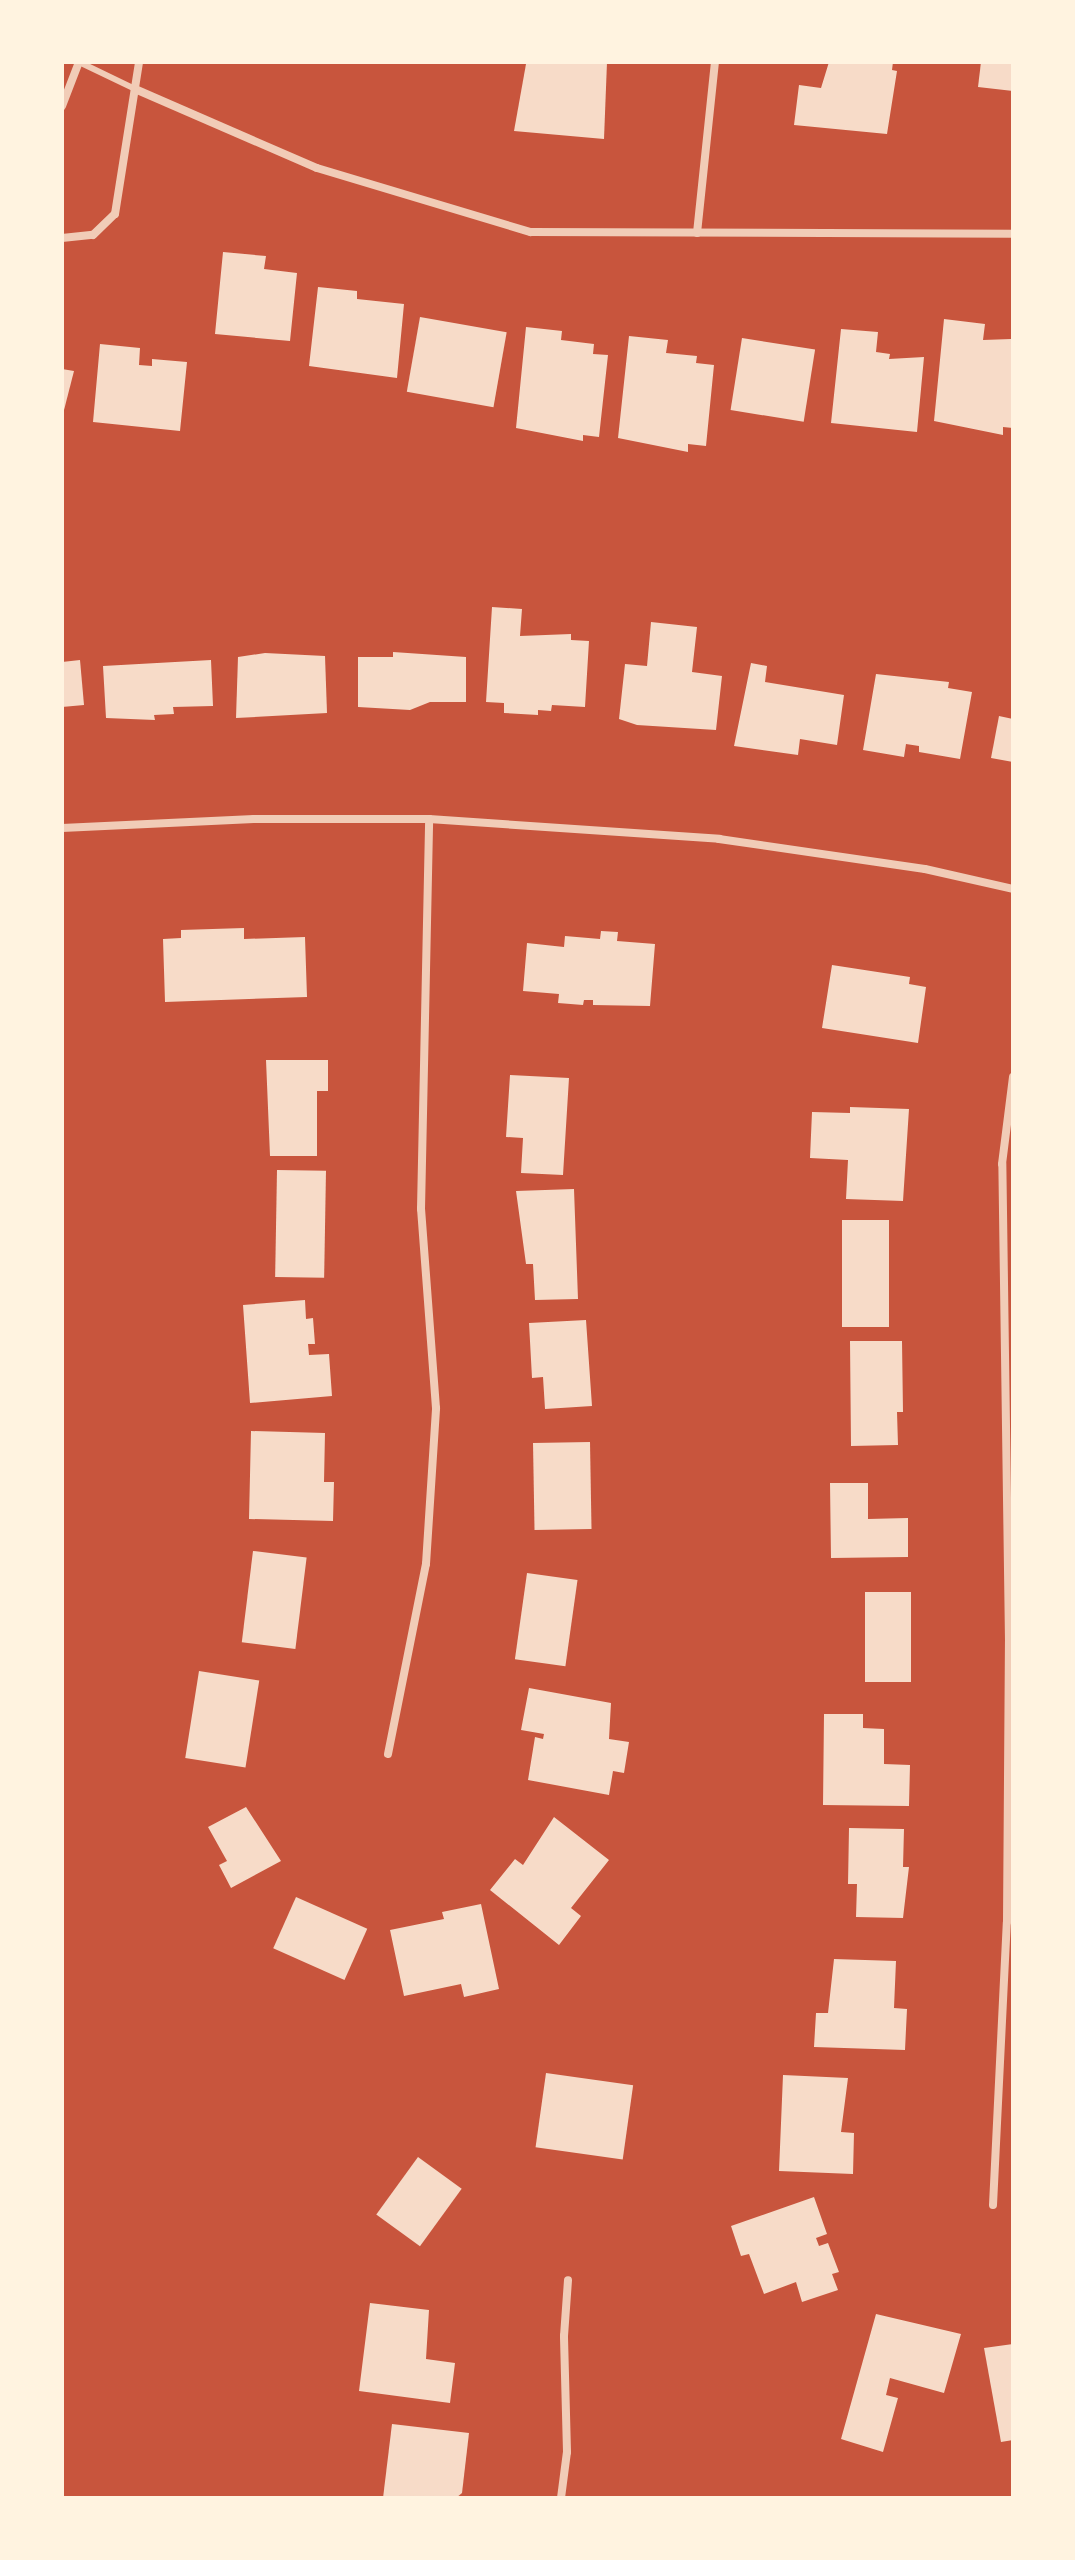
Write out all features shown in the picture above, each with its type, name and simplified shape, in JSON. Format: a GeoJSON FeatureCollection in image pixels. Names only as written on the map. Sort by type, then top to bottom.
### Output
{"type":"FeatureCollection","features":[{"type":"Feature","properties":{"kind":"street"},"geometry":{"type":"LineString","coordinates":[[62,106],[79,62]]}},
{"type":"Feature","properties":{"kind":"street"},"geometry":{"type":"LineString","coordinates":[[62,238],[93,235],[115,214],[139,62]]}},
{"type":"Feature","properties":{"kind":"street"},"geometry":{"type":"LineString","coordinates":[[697,233],[715,62]]}},
{"type":"Feature","properties":{"kind":"street"},"geometry":{"type":"LineString","coordinates":[[135,89],[317,168],[531,232],[1013,234]]}},
{"type":"Feature","properties":{"kind":"street"},"geometry":{"type":"LineString","coordinates":[[388,1754],[426,1564],[436,1408],[421,1209],[429,819]]}},
{"type":"Feature","properties":{"kind":"street"},"geometry":{"type":"LineString","coordinates":[[62,828],[225,820],[429,819],[719,839],[925,869],[1013,889]]}},
{"type":"Feature","properties":{"kind":"street"},"geometry":{"type":"LineString","coordinates":[[993,2205],[1007,1922],[1009,1641],[1002,1164],[1013,1077]]}},
{"type":"Feature","properties":{"kind":"street"},"geometry":{"type":"LineString","coordinates":[[561,2498],[567,2452],[564,2336],[568,2280]]}},
{"type":"Feature","properties":{"kind":"lane"},"geometry":{"type":"LineString","coordinates":[[79,62],[135,89]]}},
{"type":"Feature","properties":{"kind":"building"},"geometry":{"type":"Polygon","coordinates":[[[607,62],[604,139],[514,131],[526,64],[607,62]]]}},
{"type":"Feature","properties":{"kind":"building"},"geometry":{"type":"Polygon","coordinates":[[[829,62],[893,62],[892,70],[897,71],[887,134],[794,125],[799,85],[821,88],[829,62]]]}},
{"type":"Feature","properties":{"kind":"building"},"geometry":{"type":"Polygon","coordinates":[[[981,62],[1013,62],[1013,91],[978,87],[981,62]]]}},
{"type":"Feature","properties":{"kind":"building"},"geometry":{"type":"Polygon","coordinates":[[[223,252],[266,256],[264,269],[297,273],[290,341],[215,334],[223,252]]]}},
{"type":"Feature","properties":{"kind":"building"},"geometry":{"type":"Polygon","coordinates":[[[318,287],[357,291],[357,299],[404,304],[397,378],[309,366],[318,287]]]}},
{"type":"Feature","properties":{"kind":"building"},"geometry":{"type":"Polygon","coordinates":[[[420,317],[507,332],[493,407],[407,392],[420,317]]]}},
{"type":"Feature","properties":{"kind":"building"},"geometry":{"type":"Polygon","coordinates":[[[944,319],[985,324],[983,340],[1011,339],[1013,428],[1003,427],[1003,435],[934,421],[944,319]]]}},
{"type":"Feature","properties":{"kind":"building"},"geometry":{"type":"Polygon","coordinates":[[[526,327],[562,331],[561,340],[594,344],[593,354],[608,355],[599,437],[583,435],[583,441],[516,428],[526,327]]]}},
{"type":"Feature","properties":{"kind":"building"},"geometry":{"type":"Polygon","coordinates":[[[841,329],[878,332],[876,352],[890,354],[889,359],[924,357],[917,432],[831,423],[841,329]]]}},
{"type":"Feature","properties":{"kind":"building"},"geometry":{"type":"Polygon","coordinates":[[[629,336],[668,340],[666,353],[697,356],[696,363],[714,365],[706,446],[688,444],[688,452],[618,438],[629,336]]]}},
{"type":"Feature","properties":{"kind":"building"},"geometry":{"type":"Polygon","coordinates":[[[742,338],[815,350],[804,422],[731,410],[742,338]]]}},
{"type":"Feature","properties":{"kind":"building"},"geometry":{"type":"Polygon","coordinates":[[[100,344],[140,348],[139,365],[152,366],[152,359],[187,362],[180,431],[93,422],[100,344]]]}},
{"type":"Feature","properties":{"kind":"building"},"geometry":{"type":"Polygon","coordinates":[[[62,369],[74,371],[63,414],[62,414],[62,369]]]}},
{"type":"Feature","properties":{"kind":"building"},"geometry":{"type":"Polygon","coordinates":[[[492,607],[522,609],[520,636],[571,634],[571,640],[589,641],[585,707],[552,705],[551,711],[538,710],[538,715],[504,713],[504,703],[486,702],[492,607]]]}},
{"type":"Feature","properties":{"kind":"building"},"geometry":{"type":"Polygon","coordinates":[[[651,622],[697,627],[692,672],[722,676],[716,730],[637,725],[619,719],[625,664],[647,666],[651,622]]]}},
{"type":"Feature","properties":{"kind":"building"},"geometry":{"type":"Polygon","coordinates":[[[393,652],[466,657],[466,702],[430,702],[410,710],[358,707],[358,657],[393,657],[393,652]]]}},
{"type":"Feature","properties":{"kind":"building"},"geometry":{"type":"Polygon","coordinates":[[[265,653],[325,656],[327,713],[236,718],[238,657],[265,653]]]}},
{"type":"Feature","properties":{"kind":"building"},"geometry":{"type":"Polygon","coordinates":[[[80,660],[84,705],[62,707],[62,662],[80,660]]]}},
{"type":"Feature","properties":{"kind":"building"},"geometry":{"type":"Polygon","coordinates":[[[211,660],[213,706],[173,707],[174,714],[154,715],[155,720],[106,718],[103,666],[211,660]]]}},
{"type":"Feature","properties":{"kind":"building"},"geometry":{"type":"Polygon","coordinates":[[[751,663],[767,666],[765,682],[844,695],[837,745],[800,739],[798,755],[734,746],[751,663]]]}},
{"type":"Feature","properties":{"kind":"building"},"geometry":{"type":"Polygon","coordinates":[[[876,674],[949,682],[948,688],[972,692],[960,759],[919,752],[919,746],[906,744],[904,757],[863,750],[876,674]]]}},
{"type":"Feature","properties":{"kind":"building"},"geometry":{"type":"Polygon","coordinates":[[[999,716],[1013,719],[1013,762],[991,758],[999,716]]]}},
{"type":"Feature","properties":{"kind":"building"},"geometry":{"type":"Polygon","coordinates":[[[244,928],[244,939],[305,937],[307,997],[165,1002],[163,939],[181,938],[181,930],[244,928]]]}},
{"type":"Feature","properties":{"kind":"building"},"geometry":{"type":"Polygon","coordinates":[[[601,931],[618,932],[617,941],[655,944],[650,1006],[593,1005],[593,1000],[584,1000],[583,1005],[558,1003],[559,994],[523,991],[527,943],[564,947],[565,936],[600,939],[601,931]]]}},
{"type":"Feature","properties":{"kind":"building"},"geometry":{"type":"Polygon","coordinates":[[[832,965],[910,977],[909,984],[926,987],[918,1043],[822,1028],[832,965]]]}},
{"type":"Feature","properties":{"kind":"building"},"geometry":{"type":"Polygon","coordinates":[[[266,1060],[328,1060],[328,1091],[317,1091],[317,1156],[270,1156],[266,1060]]]}},
{"type":"Feature","properties":{"kind":"building"},"geometry":{"type":"Polygon","coordinates":[[[510,1075],[569,1078],[563,1175],[521,1173],[523,1138],[506,1137],[510,1075]]]}},
{"type":"Feature","properties":{"kind":"building"},"geometry":{"type":"Polygon","coordinates":[[[850,1107],[909,1109],[903,1201],[846,1199],[848,1160],[810,1158],[812,1112],[850,1113],[850,1107]]]}},
{"type":"Feature","properties":{"kind":"building"},"geometry":{"type":"Polygon","coordinates":[[[277,1170],[326,1171],[324,1278],[275,1277],[277,1170]]]}},
{"type":"Feature","properties":{"kind":"building"},"geometry":{"type":"Polygon","coordinates":[[[574,1189],[578,1299],[535,1300],[533,1264],[526,1264],[516,1191],[574,1189]]]}},
{"type":"Feature","properties":{"kind":"building"},"geometry":{"type":"Polygon","coordinates":[[[842,1220],[889,1220],[889,1327],[842,1327],[842,1220]]]}},
{"type":"Feature","properties":{"kind":"building"},"geometry":{"type":"Polygon","coordinates":[[[305,1300],[306,1319],[313,1318],[315,1344],[308,1344],[309,1355],[329,1354],[332,1396],[250,1403],[243,1305],[305,1300]]]}},
{"type":"Feature","properties":{"kind":"building"},"geometry":{"type":"Polygon","coordinates":[[[586,1320],[592,1406],[545,1409],[543,1377],[532,1378],[529,1323],[586,1320]]]}},
{"type":"Feature","properties":{"kind":"building"},"geometry":{"type":"Polygon","coordinates":[[[850,1341],[902,1341],[903,1412],[897,1412],[898,1445],[851,1446],[850,1341]]]}},
{"type":"Feature","properties":{"kind":"building"},"geometry":{"type":"Polygon","coordinates":[[[251,1431],[325,1433],[324,1482],[334,1482],[333,1521],[249,1519],[251,1431]]]}},
{"type":"Feature","properties":{"kind":"building"},"geometry":{"type":"Polygon","coordinates":[[[590,1442],[592,1529],[535,1530],[533,1443],[590,1442]]]}},
{"type":"Feature","properties":{"kind":"building"},"geometry":{"type":"Polygon","coordinates":[[[830,1483],[868,1483],[868,1519],[908,1518],[908,1557],[831,1558],[830,1483]]]}},
{"type":"Feature","properties":{"kind":"building"},"geometry":{"type":"Polygon","coordinates":[[[253,1551],[307,1558],[295,1649],[242,1642],[253,1551]]]}},
{"type":"Feature","properties":{"kind":"building"},"geometry":{"type":"Polygon","coordinates":[[[527,1573],[578,1580],[565,1666],[515,1659],[527,1573]]]}},
{"type":"Feature","properties":{"kind":"building"},"geometry":{"type":"Polygon","coordinates":[[[865,1592],[911,1592],[911,1682],[865,1682],[865,1592]]]}},
{"type":"Feature","properties":{"kind":"building"},"geometry":{"type":"Polygon","coordinates":[[[199,1671],[259,1681],[245,1767],[185,1758],[199,1671]]]}},
{"type":"Feature","properties":{"kind":"building"},"geometry":{"type":"Polygon","coordinates":[[[529,1688],[611,1703],[609,1739],[629,1742],[624,1773],[613,1771],[609,1795],[528,1780],[535,1737],[543,1739],[544,1734],[521,1730],[529,1688]]]}},
{"type":"Feature","properties":{"kind":"building"},"geometry":{"type":"Polygon","coordinates":[[[824,1714],[863,1714],[863,1728],[884,1729],[884,1764],[910,1765],[909,1806],[823,1805],[824,1714]]]}},
{"type":"Feature","properties":{"kind":"building"},"geometry":{"type":"Polygon","coordinates":[[[246,1807],[281,1861],[231,1888],[219,1865],[227,1861],[208,1827],[246,1807]]]}},
{"type":"Feature","properties":{"kind":"building"},"geometry":{"type":"Polygon","coordinates":[[[554,1817],[609,1860],[571,1908],[581,1916],[559,1945],[490,1890],[515,1859],[523,1865],[554,1817]]]}},
{"type":"Feature","properties":{"kind":"building"},"geometry":{"type":"Polygon","coordinates":[[[849,1828],[904,1829],[903,1867],[909,1867],[903,1918],[856,1917],[857,1884],[848,1884],[849,1828]]]}},
{"type":"Feature","properties":{"kind":"building"},"geometry":{"type":"Polygon","coordinates":[[[296,1897],[367,1929],[344,1980],[273,1948],[296,1897]]]}},
{"type":"Feature","properties":{"kind":"building"},"geometry":{"type":"Polygon","coordinates":[[[481,1904],[499,1989],[464,1997],[461,1984],[404,1996],[390,1930],[444,1919],[442,1912],[481,1904]]]}},
{"type":"Feature","properties":{"kind":"building"},"geometry":{"type":"Polygon","coordinates":[[[834,1959],[896,1961],[894,2008],[907,2009],[905,2050],[814,2047],[816,2013],[828,2013],[834,1959]]]}},
{"type":"Feature","properties":{"kind":"building"},"geometry":{"type":"Polygon","coordinates":[[[546,2073],[633,2085],[623,2160],[536,2147],[546,2073]]]}},
{"type":"Feature","properties":{"kind":"building"},"geometry":{"type":"Polygon","coordinates":[[[783,2075],[848,2078],[841,2132],[854,2133],[853,2174],[779,2171],[783,2075]]]}},
{"type":"Feature","properties":{"kind":"building"},"geometry":{"type":"Polygon","coordinates":[[[418,2157],[462,2189],[420,2246],[376,2214],[418,2157]]]}},
{"type":"Feature","properties":{"kind":"building"},"geometry":{"type":"Polygon","coordinates":[[[814,2197],[827,2234],[816,2238],[819,2246],[828,2243],[839,2272],[832,2274],[838,2290],[802,2302],[796,2282],[764,2294],[749,2254],[741,2256],[731,2226],[814,2197]]]}},
{"type":"Feature","properties":{"kind":"building"},"geometry":{"type":"Polygon","coordinates":[[[370,2303],[429,2310],[426,2359],[455,2363],[450,2403],[359,2391],[370,2303]]]}},
{"type":"Feature","properties":{"kind":"building"},"geometry":{"type":"Polygon","coordinates":[[[876,2314],[961,2334],[944,2393],[890,2378],[886,2395],[898,2398],[883,2452],[841,2439],[876,2314]]]}},
{"type":"Feature","properties":{"kind":"building"},"geometry":{"type":"Polygon","coordinates":[[[1013,2344],[1013,2440],[1001,2442],[984,2348],[1013,2344]]]}},
{"type":"Feature","properties":{"kind":"building"},"geometry":{"type":"Polygon","coordinates":[[[392,2424],[469,2433],[462,2493],[456,2498],[383,2498],[392,2424]]]}}]}
